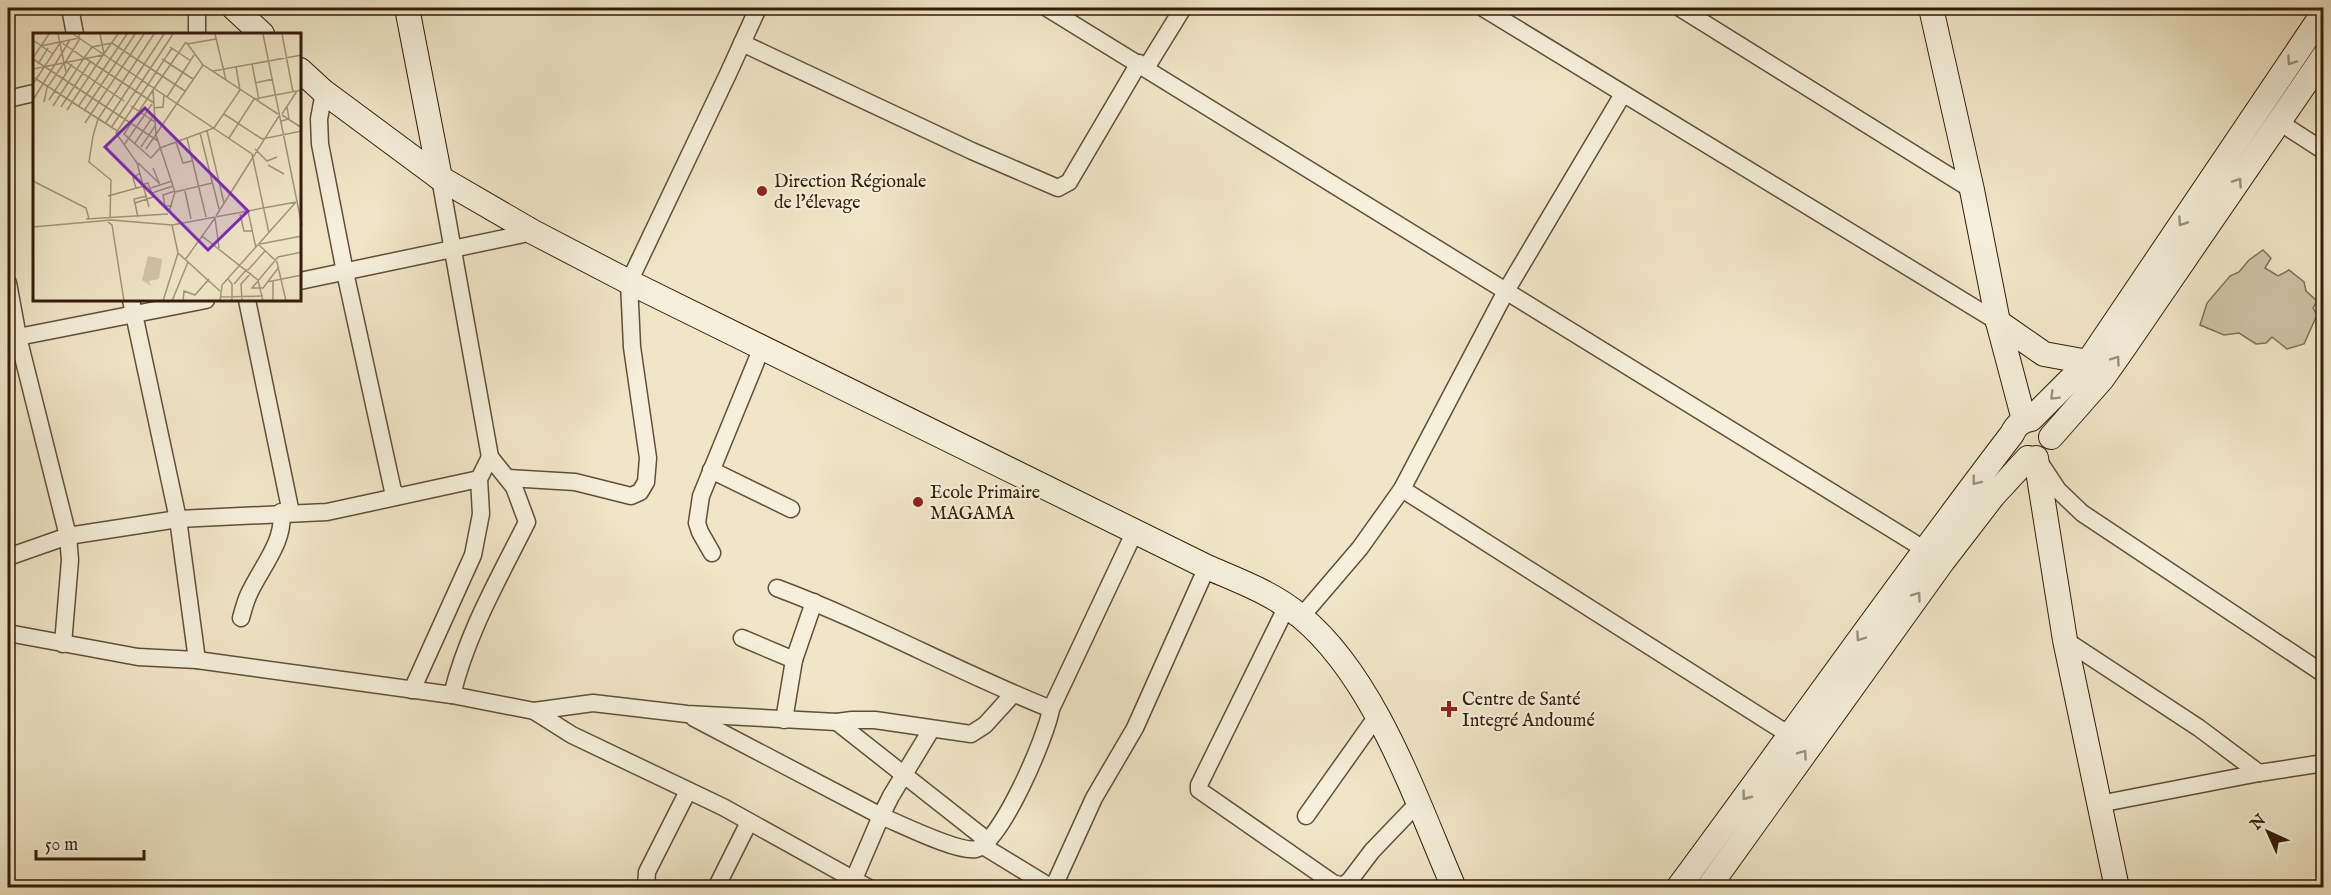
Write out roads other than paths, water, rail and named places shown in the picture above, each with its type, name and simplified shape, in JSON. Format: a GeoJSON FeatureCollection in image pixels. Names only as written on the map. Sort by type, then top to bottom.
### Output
{"type":"FeatureCollection","features":[{"type":"Feature","properties":{"kind":"street"},"geometry":{"type":"LineString","coordinates":[[69,8],[75,33]]}},
{"type":"Feature","properties":{"kind":"street"},"geometry":{"type":"LineString","coordinates":[[197,8],[197,33]]}},
{"type":"Feature","properties":{"kind":"street"},"geometry":{"type":"LineString","coordinates":[[234,8],[261,33]]}},
{"type":"Feature","properties":{"kind":"street"},"geometry":{"type":"LineString","coordinates":[[407,8],[490,457],[508,478],[522,504],[527,522],[473,631],[459,666],[452,695]]}},
{"type":"Feature","properties":{"kind":"street"},"geometry":{"type":"LineString","coordinates":[[508,478],[575,482],[632,496],[640,492],[646,482],[648,458],[632,347],[629,282],[758,8]]}},
{"type":"Feature","properties":{"kind":"street"},"geometry":{"type":"LineString","coordinates":[[1047,8],[1924,549]]}},
{"type":"Feature","properties":{"kind":"street"},"geometry":{"type":"LineString","coordinates":[[742,43],[972,151],[1058,188],[1069,182],[1142,65],[1183,8]]}},
{"type":"Feature","properties":{"kind":"street"},"geometry":{"type":"LineString","coordinates":[[1483,8],[1998,322],[2044,354],[2088,362]]}},
{"type":"Feature","properties":{"kind":"street"},"geometry":{"type":"LineString","coordinates":[[1680,8],[1972,190]]}},
{"type":"Feature","properties":{"kind":"street"},"geometry":{"type":"LineString","coordinates":[[1931,8],[2022,424],[2015,450],[2032,458],[2082,513],[2324,674]]}},
{"type":"Feature","properties":{"kind":"street"},"geometry":{"type":"LineString","coordinates":[[1678,888],[1791,736],[1924,549],[2022,424],[2088,362],[2324,12]]}},
{"type":"Feature","properties":{"kind":"street"},"geometry":{"type":"LineString","coordinates":[[1708,888],[1943,561],[1993,496],[2032,458],[2047,450],[2051,437],[2102,379],[2324,56]]}},
{"type":"Feature","properties":{"kind":"street"},"geometry":{"type":"LineString","coordinates":[[302,72],[324,92],[440,178],[533,232],[629,282],[1207,567],[1273,596],[1322,638],[1350,672],[1377,716],[1418,803],[1454,888]]}},
{"type":"Feature","properties":{"kind":"street"},"geometry":{"type":"LineString","coordinates":[[324,92],[320,119],[320,144],[345,272],[393,491],[398,495]]}},
{"type":"Feature","properties":{"kind":"street"},"geometry":{"type":"LineString","coordinates":[[8,99],[33,93]]}},
{"type":"Feature","properties":{"kind":"street"},"geometry":{"type":"LineString","coordinates":[[1418,803],[1389,831],[1343,886],[1333,883],[1199,790],[1204,774],[1294,612],[1360,548],[1402,489],[1506,291],[1623,94]]}},
{"type":"Feature","properties":{"kind":"street"},"geometry":{"type":"LineString","coordinates":[[2279,122],[2324,151]]}},
{"type":"Feature","properties":{"kind":"street"},"geometry":{"type":"LineString","coordinates":[[302,281],[533,232]]}},
{"type":"Feature","properties":{"kind":"street"},"geometry":{"type":"LineString","coordinates":[[8,283],[13,338],[68,536],[70,560],[63,644]]}},
{"type":"Feature","properties":{"kind":"street"},"geometry":{"type":"LineString","coordinates":[[13,338],[133,307],[185,302]]}},
{"type":"Feature","properties":{"kind":"street"},"geometry":{"type":"LineString","coordinates":[[241,618],[248,596],[279,535],[286,513],[247,302]]}},
{"type":"Feature","properties":{"kind":"street"},"geometry":{"type":"LineString","coordinates":[[133,307],[178,519],[197,660]]}},
{"type":"Feature","properties":{"kind":"street"},"geometry":{"type":"LineString","coordinates":[[712,553],[697,523],[701,496],[762,347]]}},
{"type":"Feature","properties":{"kind":"street"},"geometry":{"type":"LineString","coordinates":[[2022,424],[2042,422],[2050,431],[2051,437]]}},
{"type":"Feature","properties":{"kind":"street"},"geometry":{"type":"LineString","coordinates":[[412,690],[472,555],[481,514],[479,479],[490,457]]}},
{"type":"Feature","properties":{"kind":"street"},"geometry":{"type":"LineString","coordinates":[[2032,458],[2066,640],[2117,888]]}},
{"type":"Feature","properties":{"kind":"street"},"geometry":{"type":"LineString","coordinates":[[711,470],[791,509]]}},
{"type":"Feature","properties":{"kind":"street"},"geometry":{"type":"LineString","coordinates":[[8,557],[68,536],[178,519],[327,512],[479,479]]}},
{"type":"Feature","properties":{"kind":"street"},"geometry":{"type":"LineString","coordinates":[[1402,489],[1791,736]]}},
{"type":"Feature","properties":{"kind":"street"},"geometry":{"type":"LineString","coordinates":[[687,714],[881,816],[959,848],[976,849],[985,843],[1010,810],[1042,740],[1051,709],[1135,531]]}},
{"type":"Feature","properties":{"kind":"street"},"geometry":{"type":"LineString","coordinates":[[837,722],[985,843],[1053,888],[1094,798],[1135,728],[1207,567]]}},
{"type":"Feature","properties":{"kind":"street"},"geometry":{"type":"LineString","coordinates":[[777,588],[814,602],[1013,694],[1051,709]]}},
{"type":"Feature","properties":{"kind":"street"},"geometry":{"type":"LineString","coordinates":[[784,720],[794,660],[814,602]]}},
{"type":"Feature","properties":{"kind":"street"},"geometry":{"type":"LineString","coordinates":[[8,633],[138,657],[197,660],[452,695],[534,711],[593,703],[687,714],[784,720],[837,722],[875,720],[931,730],[971,734],[985,726],[1013,694]]}},
{"type":"Feature","properties":{"kind":"street"},"geometry":{"type":"LineString","coordinates":[[742,638],[794,660]]}},
{"type":"Feature","properties":{"kind":"street"},"geometry":{"type":"LineString","coordinates":[[2066,640],[2199,728],[2259,772]]}},
{"type":"Feature","properties":{"kind":"street"},"geometry":{"type":"LineString","coordinates":[[534,711],[572,735],[749,822],[862,883],[881,816],[931,730]]}},
{"type":"Feature","properties":{"kind":"street"},"geometry":{"type":"LineString","coordinates":[[1306,816],[1377,716]]}},
{"type":"Feature","properties":{"kind":"street"},"geometry":{"type":"LineString","coordinates":[[2099,804],[2259,772],[2324,763]]}},
{"type":"Feature","properties":{"kind":"street"},"geometry":{"type":"LineString","coordinates":[[646,888],[647,872],[688,792]]}},
{"type":"Feature","properties":{"kind":"street"},"geometry":{"type":"LineString","coordinates":[[716,888],[749,822]]}},
{"type":"Feature","properties":{"kind":"place","name":"Direction Régionale de l'élevage"},"geometry":{"type":"Point","coordinates":[762,191]}},
{"type":"Feature","properties":{"kind":"place","name":"Ecole Primaire MAGAMA"},"geometry":{"type":"Point","coordinates":[918,502]}},
{"type":"Feature","properties":{"kind":"place","name":"Centre de Santé Integré Andoumé"},"geometry":{"type":"Point","coordinates":[1449,709]}}]}
